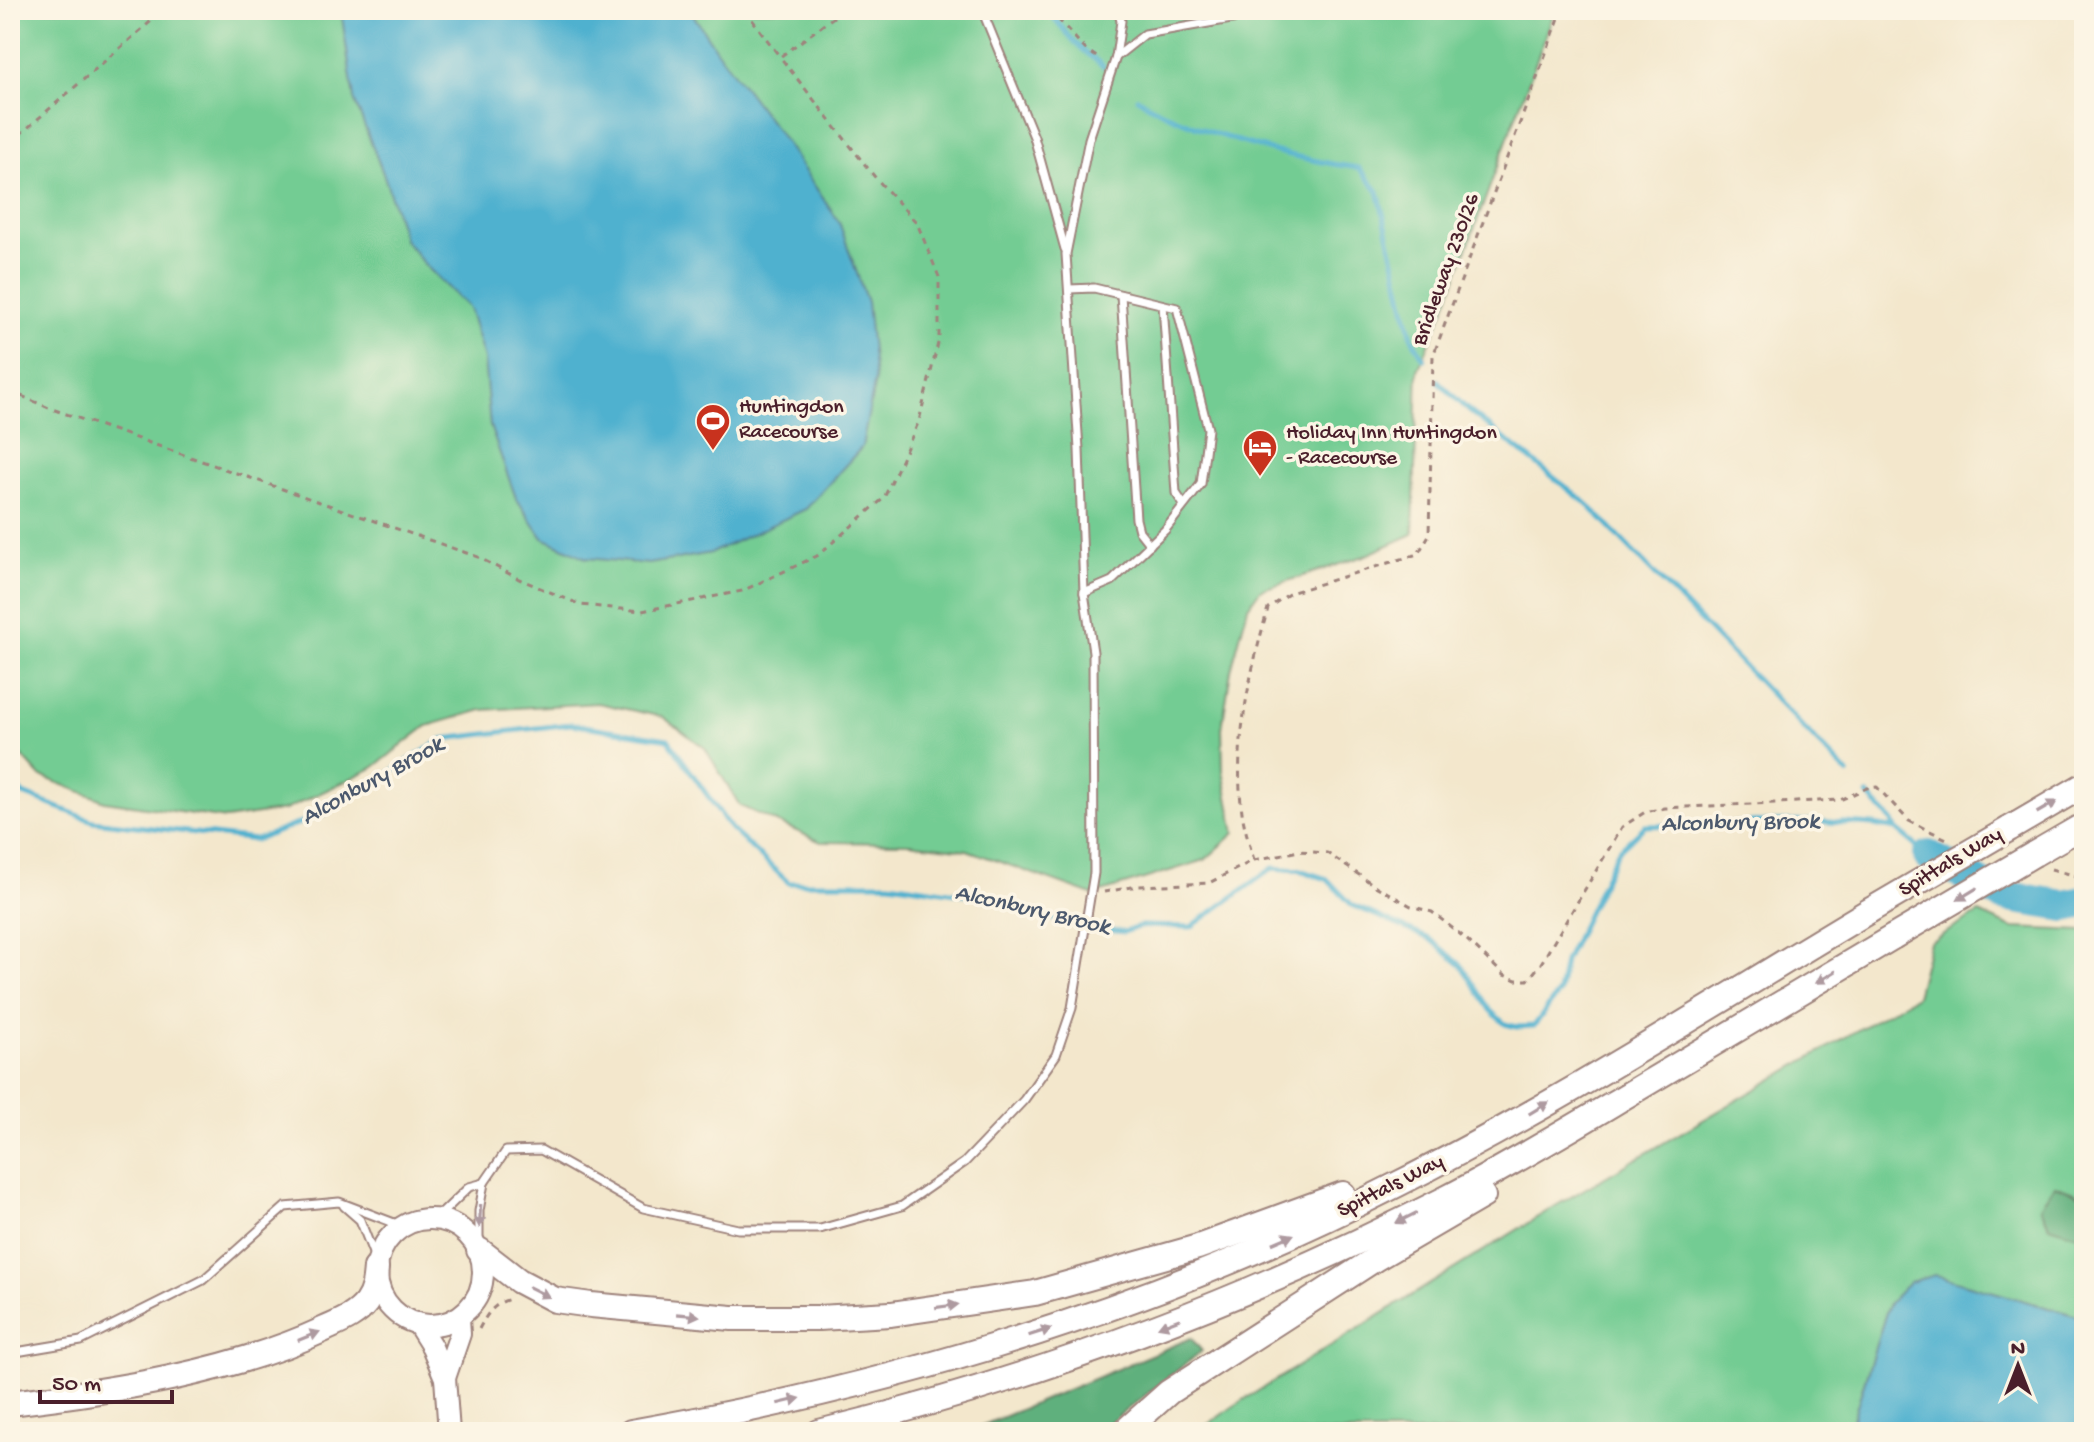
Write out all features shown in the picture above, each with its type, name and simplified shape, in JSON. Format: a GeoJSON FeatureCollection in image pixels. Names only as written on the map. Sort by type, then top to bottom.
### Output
{"type":"FeatureCollection","features":[{"type":"Feature","properties":{"kind":"highway","name":"Spittals Way"},"geometry":{"type":"LineString","coordinates":[[631,1432],[757,1408],[953,1359],[1081,1318],[1182,1281],[1306,1229],[1509,1126],[2084,785]]}},
{"type":"Feature","properties":{"kind":"highway","name":"Spittals Way"},"geometry":{"type":"LineString","coordinates":[[819,1432],[961,1395],[1209,1308],[1422,1210],[1601,1110],[1893,937],[2042,861],[2084,825]]}},
{"type":"Feature","properties":{"kind":"highway"},"geometry":{"type":"LineString","coordinates":[[1124,1432],[1169,1392],[1375,1259],[1509,1181],[1601,1110]]}},
{"type":"Feature","properties":{"kind":"highway"},"geometry":{"type":"LineString","coordinates":[[479,1250],[519,1281],[555,1300],[732,1318],[891,1314],[1035,1293],[1198,1247],[1299,1213],[1509,1126]]}},
{"type":"Feature","properties":{"kind":"highway"},"geometry":{"type":"LineString","coordinates":[[10,1403],[57,1398],[181,1374],[277,1348],[346,1319],[365,1304],[374,1289],[377,1266]]}},
{"type":"Feature","properties":{"kind":"main road"},"geometry":{"type":"LineString","coordinates":[[437,1218],[466,1232],[479,1250],[483,1273],[478,1295],[459,1318],[442,1324],[417,1323],[399,1316],[389,1306],[378,1283],[377,1266],[383,1245],[402,1226],[437,1218]]}},
{"type":"Feature","properties":{"kind":"main road"},"geometry":{"type":"LineString","coordinates":[[445,1378],[460,1334],[459,1318]]}},
{"type":"Feature","properties":{"kind":"main road"},"geometry":{"type":"LineString","coordinates":[[417,1323],[432,1347],[445,1378],[448,1426]]}},
{"type":"Feature","properties":{"kind":"lane"},"geometry":{"type":"LineString","coordinates":[[479,1250],[479,1211],[484,1183],[506,1151],[541,1150],[643,1208],[738,1229],[820,1229],[902,1206],[965,1162],[1024,1100],[1056,1055],[1072,1008],[1084,942],[1092,895],[1096,821],[1093,652],[1084,593],[1069,289],[1066,254],[1034,137],[982,10]]}},
{"type":"Feature","properties":{"kind":"lane"},"geometry":{"type":"LineString","coordinates":[[1066,254],[1089,139],[1116,57],[1121,21],[1118,10]]}},
{"type":"Feature","properties":{"kind":"lane"},"geometry":{"type":"LineString","coordinates":[[1116,57],[1145,34],[1283,10]]}},
{"type":"Feature","properties":{"kind":"lane"},"geometry":{"type":"LineString","coordinates":[[1069,289],[1094,288],[1177,308],[1208,429],[1201,484],[1150,545],[1112,581],[1084,593]]}},
{"type":"Feature","properties":{"kind":"lane"},"geometry":{"type":"LineString","coordinates":[[1121,295],[1136,519],[1139,531],[1150,545]]}},
{"type":"Feature","properties":{"kind":"lane"},"geometry":{"type":"LineString","coordinates":[[1163,305],[1176,493],[1184,505]]}},
{"type":"Feature","properties":{"kind":"lane"},"geometry":{"type":"LineString","coordinates":[[437,1218],[469,1187],[484,1183]]}},
{"type":"Feature","properties":{"kind":"lane"},"geometry":{"type":"LineString","coordinates":[[339,1202],[360,1220],[377,1266]]}},
{"type":"Feature","properties":{"kind":"lane"},"geometry":{"type":"LineString","coordinates":[[10,1353],[81,1341],[203,1280],[285,1207],[339,1202],[402,1226]]}},
{"type":"Feature","properties":{"kind":"path"},"geometry":{"type":"LineString","coordinates":[[10,143],[164,10]]}},
{"type":"Feature","properties":{"kind":"path"},"geometry":{"type":"LineString","coordinates":[[10,391],[49,408],[478,557],[519,579],[581,605],[642,611],[742,591],[817,556],[884,498],[919,421],[939,339],[939,277],[917,223],[874,176],[745,10]]}},
{"type":"Feature","properties":{"kind":"path"},"geometry":{"type":"LineString","coordinates":[[780,57],[843,10]]}},
{"type":"Feature","properties":{"kind":"path"},"geometry":{"type":"LineString","coordinates":[[1050,10],[1085,49],[1111,67]]}},
{"type":"Feature","properties":{"kind":"path","name":"Bridleway 230/26"},"geometry":{"type":"LineString","coordinates":[[1254,860],[1242,813],[1239,748],[1248,688],[1268,608],[1290,593],[1418,554],[1429,535],[1433,356],[1562,10]]}},
{"type":"Feature","properties":{"kind":"path"},"geometry":{"type":"LineString","coordinates":[[1092,895],[1138,886],[1209,883],[1254,860],[1299,851],[1327,853],[1377,887],[1411,906],[1432,912],[1504,975],[1516,980],[1528,980],[1622,827],[1645,812],[1665,808],[1840,800],[1877,787],[1909,821],[1951,841]]}},
{"type":"Feature","properties":{"kind":"path"},"geometry":{"type":"LineString","coordinates":[[2042,861],[2084,878]]}},
{"type":"Feature","properties":{"kind":"path"},"geometry":{"type":"LineString","coordinates":[[475,1337],[489,1311],[514,1298]]}},
{"type":"Feature","properties":{"kind":"green space","name":"Huntingdon Racecourse"},"geometry":{"type":"Polygon","coordinates":[[[10,10],[1555,10],[1445,308],[1418,370],[1413,534],[1364,556],[1260,590],[1248,607],[1231,670],[1222,728],[1223,771],[1235,833],[1205,860],[1092,895],[967,850],[908,843],[821,842],[740,806],[705,748],[663,717],[598,703],[482,710],[427,726],[373,768],[285,810],[226,819],[105,801],[40,776],[10,743],[10,10]]]}},
{"type":"Feature","properties":{"kind":"green space"},"geometry":{"type":"Polygon","coordinates":[[[1979,913],[2013,928],[2084,931],[2084,1318],[1935,1275],[1889,1303],[1849,1432],[1197,1432],[1557,1205],[1916,996],[1930,942],[1979,913]]]}},
{"type":"Feature","properties":{"kind":"green space"},"geometry":{"type":"Polygon","coordinates":[[[2055,1185],[2084,1196],[2084,1237],[2049,1226],[2040,1206],[2055,1185]]]}},
{"type":"Feature","properties":{"kind":"green space"},"geometry":{"type":"Polygon","coordinates":[[[1191,1338],[1202,1351],[1098,1432],[967,1432],[1191,1338]]]}},
{"type":"Feature","properties":{"kind":"water"},"geometry":{"type":"Polygon","coordinates":[[[341,10],[690,10],[839,222],[867,302],[875,380],[862,447],[806,509],[711,553],[649,564],[586,558],[543,538],[516,498],[490,426],[484,359],[469,308],[425,265],[404,239],[386,181],[354,99],[341,10]]]}},
{"type":"Feature","properties":{"kind":"water"},"geometry":{"type":"Polygon","coordinates":[[[1935,1275],[2084,1318],[2084,1432],[1849,1432],[1889,1303],[1910,1282],[1935,1275]]]}},
{"type":"Feature","properties":{"kind":"waterway"},"geometry":{"type":"LineString","coordinates":[[1047,10],[1076,44],[1103,66]]}},
{"type":"Feature","properties":{"kind":"waterway"},"geometry":{"type":"LineString","coordinates":[[1137,98],[1185,122],[1244,143],[1359,168],[1378,191],[1412,338],[1424,359]]}},
{"type":"Feature","properties":{"kind":"waterway"},"geometry":{"type":"LineString","coordinates":[[1438,381],[1468,410],[1586,503],[1848,774]]}},
{"type":"Feature","properties":{"kind":"waterway","name":"Alconbury Brook"},"geometry":{"type":"LineString","coordinates":[[10,780],[23,794],[93,821],[256,840],[326,813],[443,739],[571,724],[668,739],[731,829],[789,883],[890,883],[976,896],[1068,924],[1124,932],[1141,926],[1191,927],[1273,868],[1299,870],[1327,879],[1352,905],[1430,939],[1462,966],[1490,1010],[1505,1024],[1517,1027],[1534,1026],[1559,992],[1565,961],[1618,851],[1645,826],[1814,821],[1874,825],[1896,829],[1929,856]]}},
{"type":"Feature","properties":{"kind":"waterway"},"geometry":{"type":"LineString","coordinates":[[1868,795],[1896,829]]}},
{"type":"Feature","properties":{"kind":"waterway","name":"Alconbury Brook"},"geometry":{"type":"LineString","coordinates":[[1929,856],[2003,896],[2065,906],[2084,902]]}},
{"type":"Feature","properties":{"kind":"place","name":"Huntingdon Racecourse"},"geometry":{"type":"Point","coordinates":[713,452]}},
{"type":"Feature","properties":{"kind":"place","name":"Holiday Inn Huntingdon - Racecourse"},"geometry":{"type":"Point","coordinates":[1260,478]}}]}
